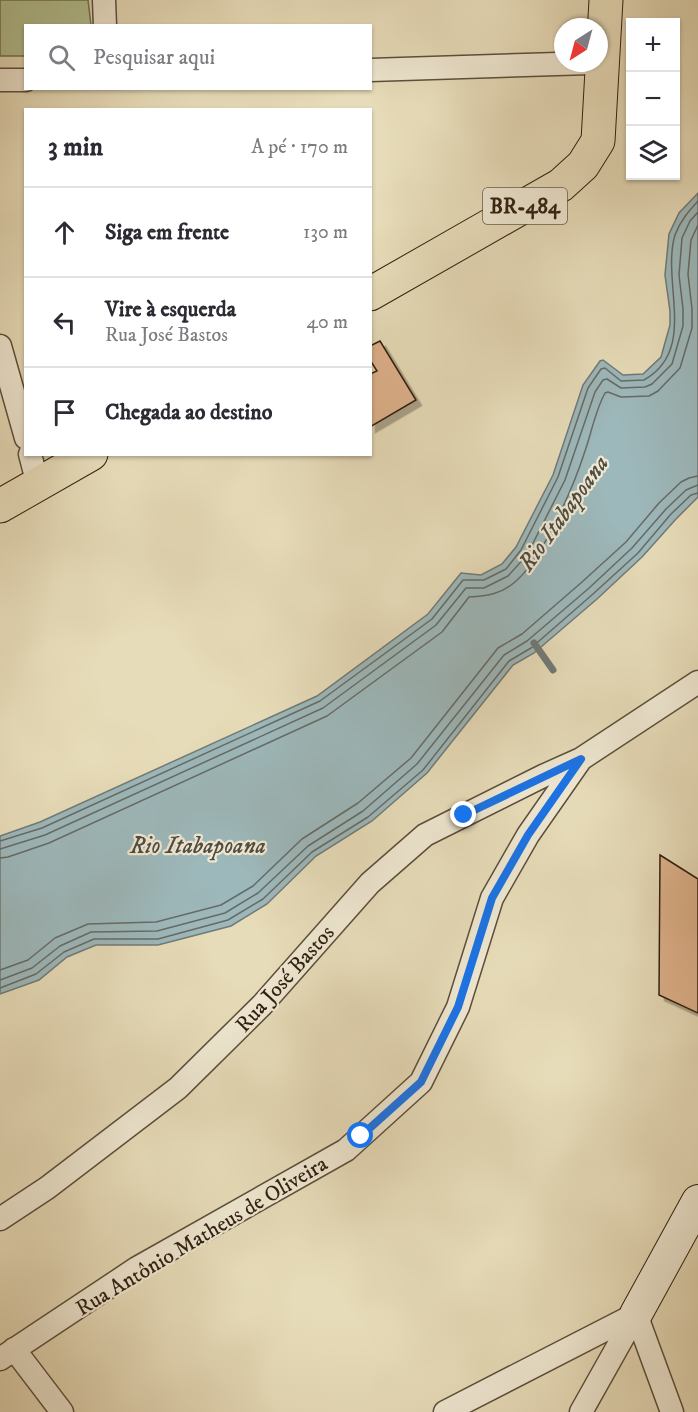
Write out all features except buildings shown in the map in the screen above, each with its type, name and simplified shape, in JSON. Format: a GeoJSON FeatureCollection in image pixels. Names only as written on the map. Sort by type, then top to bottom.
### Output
{"type":"FeatureCollection","features":[{"type":"Feature","properties":{"kind":"main road","name":"BR-484"},"geometry":{"type":"LineString","coordinates":[[604,18],[606,0]]}},
{"type":"Feature","properties":{"kind":"main road","name":"BR-484"},"geometry":{"type":"LineString","coordinates":[[372,293],[561,185],[583,165],[598,141],[598,72]]}},
{"type":"Feature","properties":{"kind":"main road"},"geometry":{"type":"LineString","coordinates":[[0,506],[34,470],[84,456]]}},
{"type":"Feature","properties":{"kind":"street"},"geometry":{"type":"LineString","coordinates":[[104,0],[105,24]]}},
{"type":"Feature","properties":{"kind":"street"},"geometry":{"type":"LineString","coordinates":[[372,70],[554,64]]}},
{"type":"Feature","properties":{"kind":"street"},"geometry":{"type":"LineString","coordinates":[[0,80],[24,80]]}},
{"type":"Feature","properties":{"kind":"street"},"geometry":{"type":"LineString","coordinates":[[0,346],[24,431]]}},
{"type":"Feature","properties":{"kind":"street","name":"Rua José Bastos"},"geometry":{"type":"LineString","coordinates":[[0,1220],[47,1188],[178,1088],[262,1005],[370,883],[425,835],[581,759],[698,683]]}},
{"type":"Feature","properties":{"kind":"street","name":"Rua Antônio Matheus de Oliveira"},"geometry":{"type":"LineString","coordinates":[[7,1354],[138,1268],[346,1150],[421,1082],[458,1007],[492,898],[528,835],[581,759]]}},
{"type":"Feature","properties":{"kind":"street"},"geometry":{"type":"LineString","coordinates":[[581,1412],[698,1201]]}},
{"type":"Feature","properties":{"kind":"street"},"geometry":{"type":"LineString","coordinates":[[445,1412],[636,1314]]}},
{"type":"Feature","properties":{"kind":"street"},"geometry":{"type":"LineString","coordinates":[[636,1314],[672,1412]]}},
{"type":"Feature","properties":{"kind":"street"},"geometry":{"type":"LineString","coordinates":[[7,1354],[62,1412]]}},
{"type":"Feature","properties":{"kind":"green space"},"geometry":{"type":"Polygon","coordinates":[[[0,0],[88,0],[91,24],[24,24],[24,56],[0,56],[0,0]]]}},
{"type":"Feature","properties":{"kind":"water","name":"Rio Itabapoana"},"geometry":{"type":"Polygon","coordinates":[[[698,193],[698,497],[642,557],[597,599],[534,653],[513,665],[427,773],[372,821],[316,856],[267,904],[231,926],[158,945],[96,945],[67,957],[39,980],[0,994],[0,836],[40,822],[317,696],[428,614],[461,573],[481,575],[502,564],[516,547],[553,475],[583,385],[600,361],[603,360],[623,375],[643,374],[661,357],[670,325],[665,275],[669,234],[679,213],[698,193]]]}},
{"type":"Feature","properties":{"kind":"waterway"},"geometry":{"type":"LineString","coordinates":[[534,643],[553,670]]}},
{"type":"Feature","properties":{"kind":"route"},"geometry":{"type":"LineString","coordinates":[[361,1136],[421,1082],[458,1007],[492,898],[528,835],[581,759],[464,815]]}}]}
